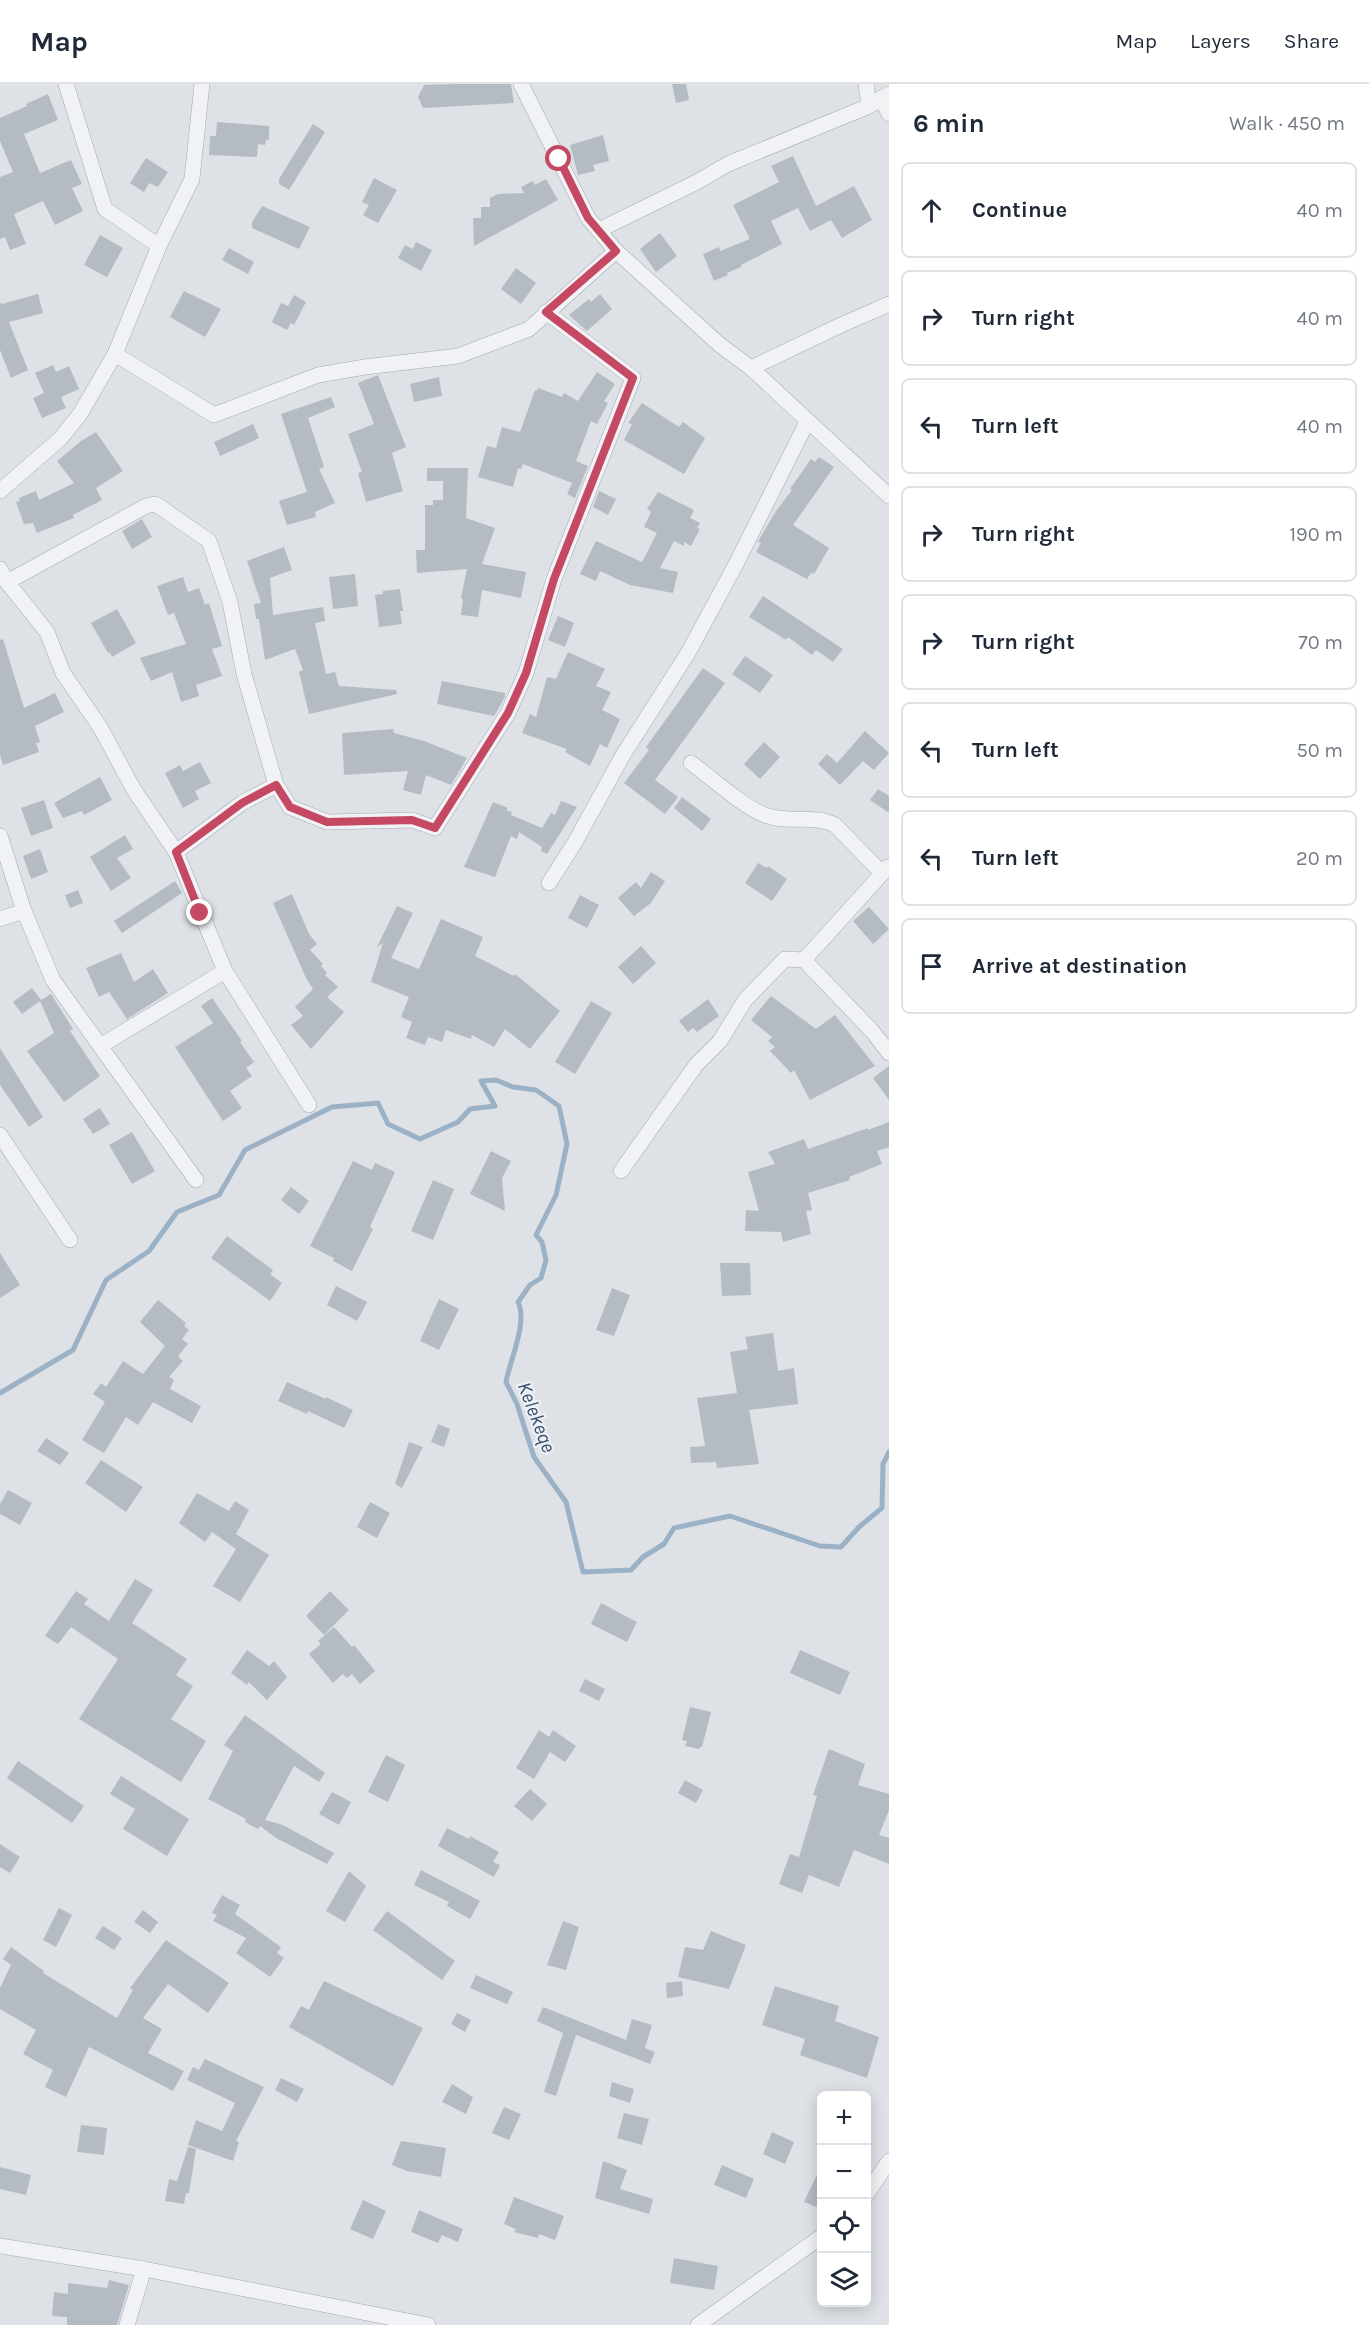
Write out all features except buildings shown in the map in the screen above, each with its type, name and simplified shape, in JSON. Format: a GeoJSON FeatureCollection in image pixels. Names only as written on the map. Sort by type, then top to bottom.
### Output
{"type":"FeatureCollection","features":[{"type":"Feature","properties":{"kind":"street"},"geometry":{"type":"LineString","coordinates":[[66,84],[105,209],[159,246]]}},
{"type":"Feature","properties":{"kind":"street"},"geometry":{"type":"LineString","coordinates":[[0,491],[60,439],[80,414],[114,354],[159,246],[192,179],[202,84]]}},
{"type":"Feature","properties":{"kind":"street"},"geometry":{"type":"LineString","coordinates":[[521,84],[588,218],[616,251],[720,345],[751,368],[889,496]]}},
{"type":"Feature","properties":{"kind":"street"},"geometry":{"type":"LineString","coordinates":[[866,84],[880,99],[889,114]]}},
{"type":"Feature","properties":{"kind":"street"},"geometry":{"type":"LineString","coordinates":[[599,230],[728,164],[880,99]]}},
{"type":"Feature","properties":{"kind":"street"},"geometry":{"type":"LineString","coordinates":[[114,354],[214,415],[318,375],[458,356],[529,328],[616,251]]}},
{"type":"Feature","properties":{"kind":"street"},"geometry":{"type":"LineString","coordinates":[[751,368],[889,304]]}},
{"type":"Feature","properties":{"kind":"street"},"geometry":{"type":"LineString","coordinates":[[309,1105],[225,971],[176,852],[134,790],[100,728],[63,673],[47,632],[3,576],[146,506],[155,504],[209,541],[230,602],[244,674],[276,785],[290,807],[327,822],[412,820],[435,828],[508,713],[526,673],[554,579],[633,378],[546,312]]}},
{"type":"Feature","properties":{"kind":"street"},"geometry":{"type":"LineString","coordinates":[[549,883],[574,844],[641,725],[688,653],[736,564],[807,422]]}},
{"type":"Feature","properties":{"kind":"street"},"geometry":{"type":"LineString","coordinates":[[691,763],[765,815],[781,820],[828,822],[835,825],[886,870],[804,960]]}},
{"type":"Feature","properties":{"kind":"street"},"geometry":{"type":"LineString","coordinates":[[176,852],[242,803],[276,785]]}},
{"type":"Feature","properties":{"kind":"street"},"geometry":{"type":"LineString","coordinates":[[0,836],[24,911],[53,980],[196,1180]]}},
{"type":"Feature","properties":{"kind":"street"},"geometry":{"type":"LineString","coordinates":[[0,919],[24,911]]}},
{"type":"Feature","properties":{"kind":"street"},"geometry":{"type":"LineString","coordinates":[[621,1171],[696,1065],[720,1041],[746,1000],[785,959],[804,960],[872,1031],[889,1053]]}},
{"type":"Feature","properties":{"kind":"street"},"geometry":{"type":"LineString","coordinates":[[100,1046],[225,971]]}},
{"type":"Feature","properties":{"kind":"street"},"geometry":{"type":"LineString","coordinates":[[0,1135],[70,1240]]}},
{"type":"Feature","properties":{"kind":"street"},"geometry":{"type":"LineString","coordinates":[[871,2189],[889,2161]]}},
{"type":"Feature","properties":{"kind":"street"},"geometry":{"type":"LineString","coordinates":[[698,2325],[817,2240]]}},
{"type":"Feature","properties":{"kind":"street"},"geometry":{"type":"LineString","coordinates":[[0,2246],[144,2269],[428,2325]]}},
{"type":"Feature","properties":{"kind":"street"},"geometry":{"type":"LineString","coordinates":[[127,2325],[144,2269]]}},
{"type":"Feature","properties":{"kind":"waterway","name":"Kelekeqe"},"geometry":{"type":"LineString","coordinates":[[0,1393],[73,1350],[106,1280],[149,1251],[177,1212],[219,1195],[245,1150],[332,1107],[378,1103],[388,1124],[420,1139],[458,1122],[470,1109],[495,1106],[481,1081],[496,1080],[513,1087],[536,1090],[559,1106],[567,1144],[556,1195],[536,1235],[542,1242],[546,1260],[541,1278],[530,1285],[518,1302],[521,1310],[520,1330],[506,1382],[517,1404],[534,1457],[566,1502],[583,1572],[631,1570],[643,1557],[664,1544],[674,1528],[730,1516],[820,1546],[841,1547],[859,1527],[882,1508],[883,1464],[889,1452]]}},
{"type":"Feature","properties":{"kind":"route"},"geometry":{"type":"LineString","coordinates":[[200,913],[176,852],[242,803],[276,785],[290,807],[327,822],[412,820],[435,828],[508,713],[526,673],[554,579],[633,378],[546,312],[616,251],[588,218],[559,159]]}}]}
